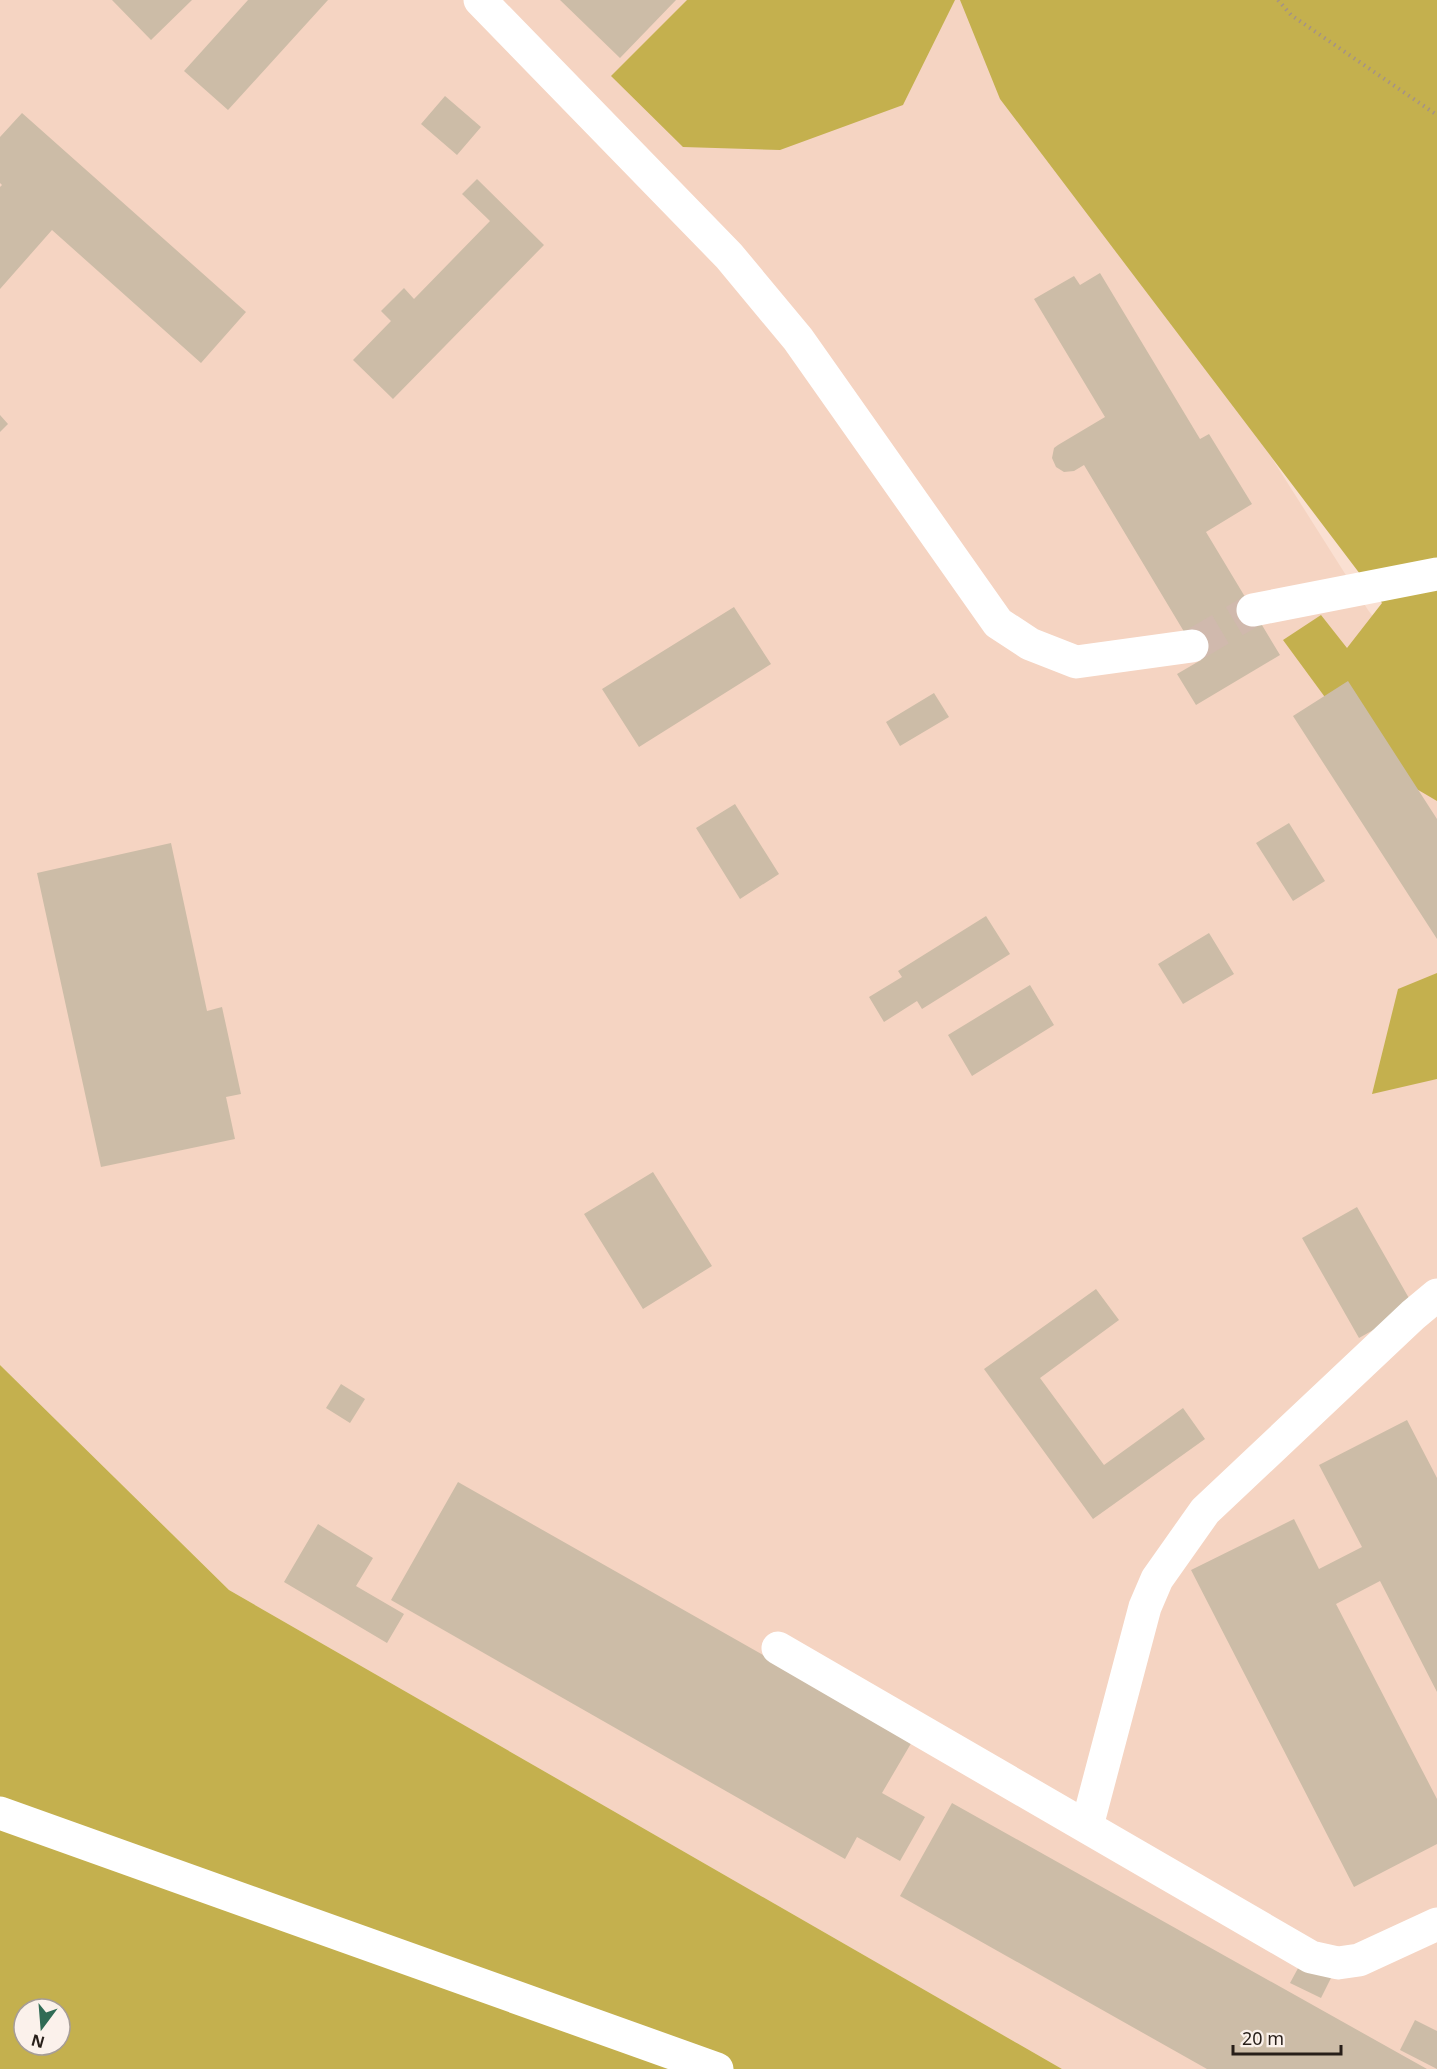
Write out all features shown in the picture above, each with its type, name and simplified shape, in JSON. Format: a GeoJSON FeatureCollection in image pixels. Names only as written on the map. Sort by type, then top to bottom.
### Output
{"type":"FeatureCollection","features":[{"type":"Feature","properties":{"kind":"street"},"geometry":{"type":"LineString","coordinates":[[480,0],[729,256],[798,339],[998,623],[1030,644],[1076,662],[1192,646]]}},
{"type":"Feature","properties":{"kind":"street"},"geometry":{"type":"LineString","coordinates":[[1253,610],[1437,574]]}},
{"type":"Feature","properties":{"kind":"street"},"geometry":{"type":"LineString","coordinates":[[1087,1826],[1145,1607],[1157,1579],[1205,1510],[1413,1314],[1437,1295]]}},
{"type":"Feature","properties":{"kind":"street"},"geometry":{"type":"LineString","coordinates":[[778,1648],[1311,1957],[1338,1962],[1359,1960],[1437,1924]]}},
{"type":"Feature","properties":{"kind":"street"},"geometry":{"type":"LineString","coordinates":[[0,1813],[717,2069]]}},
{"type":"Feature","properties":{"kind":"path"},"geometry":{"type":"LineString","coordinates":[[1278,0],[1291,15],[1437,115]]}},
{"type":"Feature","properties":{"kind":"shaded area"},"geometry":{"type":"Polygon","coordinates":[[[0,0],[982,0],[1368,610],[1437,700],[1437,2069],[1062,2069],[229,1590],[0,1365],[0,0]]]}},
{"type":"Feature","properties":{"kind":"shaded area"},"geometry":{"type":"Polygon","coordinates":[[[687,0],[955,0],[903,105],[780,150],[683,147],[611,76],[687,0]]]}},
{"type":"Feature","properties":{"kind":"shaded area"},"geometry":{"type":"Polygon","coordinates":[[[960,0],[1437,0],[1437,801],[1374,764],[1283,640],[1321,615],[1347,648],[1382,603],[1000,99],[960,0]]]}},
{"type":"Feature","properties":{"kind":"shaded area"},"geometry":{"type":"Polygon","coordinates":[[[1437,973],[1437,1079],[1372,1094],[1398,989],[1437,973]]]}},
{"type":"Feature","properties":{"kind":"shaded area"},"geometry":{"type":"Polygon","coordinates":[[[0,1365],[229,1590],[1062,2069],[0,2069],[0,1365]]]}},
{"type":"Feature","properties":{"kind":"building"},"geometry":{"type":"Polygon","coordinates":[[[112,0],[192,0],[151,40],[112,0]]]}},
{"type":"Feature","properties":{"kind":"building"},"geometry":{"type":"Polygon","coordinates":[[[248,0],[328,0],[228,110],[184,71],[248,0]]]}},
{"type":"Feature","properties":{"kind":"building"},"geometry":{"type":"Polygon","coordinates":[[[560,0],[676,0],[620,58],[560,0]]]}},
{"type":"Feature","properties":{"kind":"building"},"geometry":{"type":"Polygon","coordinates":[[[445,96],[481,127],[457,155],[421,124],[445,96]]]}},
{"type":"Feature","properties":{"kind":"building"},"geometry":{"type":"Polygon","coordinates":[[[22,113],[246,312],[201,363],[52,230],[0,289],[0,187],[2,185],[0,183],[0,137],[22,113]]]}},
{"type":"Feature","properties":{"kind":"building"},"geometry":{"type":"Polygon","coordinates":[[[477,179],[544,245],[393,399],[353,360],[391,321],[381,311],[404,288],[414,299],[490,221],[462,194],[477,179]]]}},
{"type":"Feature","properties":{"kind":"building"},"geometry":{"type":"Polygon","coordinates":[[[1100,273],[1200,439],[1209,434],[1252,504],[1206,532],[1280,655],[1196,705],[1177,674],[1201,660],[1084,465],[1074,471],[1064,472],[1056,467],[1052,458],[1054,448],[1105,417],[1034,299],[1074,276],[1080,285],[1100,273]]]}},
{"type":"Feature","properties":{"kind":"building"},"geometry":{"type":"Polygon","coordinates":[[[0,415],[8,424],[0,432],[0,415]]]}},
{"type":"Feature","properties":{"kind":"building"},"geometry":{"type":"Polygon","coordinates":[[[734,607],[771,664],[639,747],[602,689],[734,607]]]}},
{"type":"Feature","properties":{"kind":"building"},"geometry":{"type":"Polygon","coordinates":[[[1348,681],[1437,819],[1437,939],[1293,716],[1348,681]]]}},
{"type":"Feature","properties":{"kind":"building"},"geometry":{"type":"Polygon","coordinates":[[[934,693],[949,717],[900,746],[886,722],[934,693]]]}},
{"type":"Feature","properties":{"kind":"building"},"geometry":{"type":"Polygon","coordinates":[[[735,804],[779,874],[740,899],[696,828],[735,804]]]}},
{"type":"Feature","properties":{"kind":"building"},"geometry":{"type":"Polygon","coordinates":[[[1289,823],[1325,881],[1293,901],[1256,843],[1289,823]]]}},
{"type":"Feature","properties":{"kind":"building"},"geometry":{"type":"Polygon","coordinates":[[[171,843],[207,1011],[222,1007],[241,1094],[226,1097],[235,1139],[101,1167],[37,873],[171,843]]]}},
{"type":"Feature","properties":{"kind":"building"},"geometry":{"type":"Polygon","coordinates":[[[986,916],[1010,954],[922,1009],[917,1001],[884,1022],[869,997],[902,977],[898,971],[986,916]]]}},
{"type":"Feature","properties":{"kind":"building"},"geometry":{"type":"Polygon","coordinates":[[[1209,933],[1234,974],[1183,1004],[1158,964],[1209,933]]]}},
{"type":"Feature","properties":{"kind":"building"},"geometry":{"type":"Polygon","coordinates":[[[1030,985],[1054,1025],[972,1076],[948,1035],[1030,985]]]}},
{"type":"Feature","properties":{"kind":"building"},"geometry":{"type":"Polygon","coordinates":[[[653,1172],[712,1266],[643,1309],[584,1214],[653,1172]]]}},
{"type":"Feature","properties":{"kind":"building"},"geometry":{"type":"Polygon","coordinates":[[[1357,1207],[1414,1307],[1359,1338],[1302,1238],[1357,1207]]]}},
{"type":"Feature","properties":{"kind":"building"},"geometry":{"type":"Polygon","coordinates":[[[1096,1289],[1119,1320],[1040,1378],[1104,1465],[1183,1408],[1205,1439],[1093,1519],[984,1369],[1096,1289]]]}},
{"type":"Feature","properties":{"kind":"building"},"geometry":{"type":"Polygon","coordinates":[[[341,1384],[365,1399],[350,1423],[326,1408],[341,1384]]]}},
{"type":"Feature","properties":{"kind":"building"},"geometry":{"type":"Polygon","coordinates":[[[1407,1420],[1437,1478],[1437,1692],[1380,1581],[1336,1604],[1437,1799],[1437,1844],[1354,1887],[1191,1570],[1294,1519],[1319,1569],[1362,1547],[1319,1465],[1407,1420]]]}},
{"type":"Feature","properties":{"kind":"building"},"geometry":{"type":"Polygon","coordinates":[[[458,1482],[913,1740],[882,1793],[925,1817],[900,1861],[857,1837],[845,1859],[391,1600],[458,1482]]]}},
{"type":"Feature","properties":{"kind":"building"},"geometry":{"type":"Polygon","coordinates":[[[318,1524],[373,1558],[356,1586],[404,1614],[387,1643],[284,1582],[318,1524]]]}},
{"type":"Feature","properties":{"kind":"building"},"geometry":{"type":"Polygon","coordinates":[[[952,1803],[1427,2069],[1207,2069],[900,1896],[952,1803]]]}},
{"type":"Feature","properties":{"kind":"building"},"geometry":{"type":"Polygon","coordinates":[[[1303,1959],[1333,1974],[1321,1998],[1290,1983],[1303,1959]]]}},
{"type":"Feature","properties":{"kind":"building"},"geometry":{"type":"Polygon","coordinates":[[[1415,2020],[1437,2031],[1437,2069],[1400,2050],[1415,2020]]]}},
{"type":"Feature","properties":{"kind":"tunnel"},"geometry":{"type":"LineString","coordinates":[[1192,646],[1253,610]]}}]}
